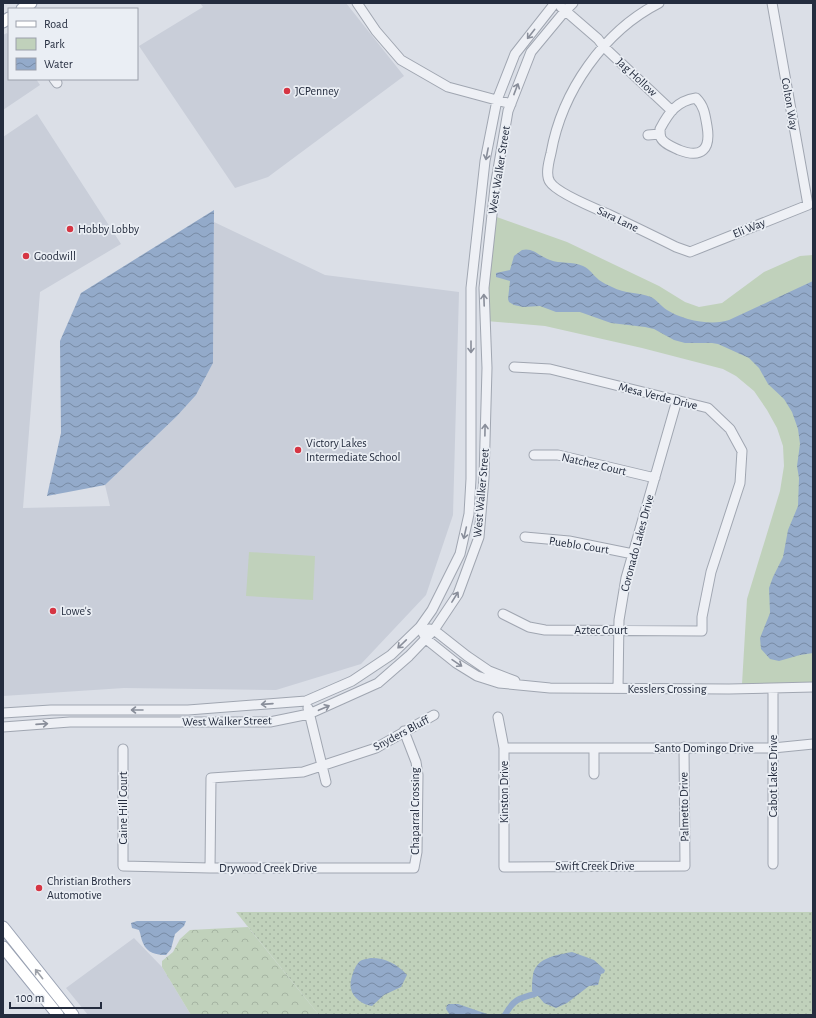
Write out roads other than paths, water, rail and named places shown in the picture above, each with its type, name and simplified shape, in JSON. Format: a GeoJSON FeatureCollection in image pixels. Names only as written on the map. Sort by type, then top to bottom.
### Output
{"type":"FeatureCollection","features":[{"type":"Feature","properties":{"kind":"main road"},"geometry":{"type":"LineString","coordinates":[[3,927],[72,1015]]}},
{"type":"Feature","properties":{"kind":"main road"},"geometry":{"type":"LineString","coordinates":[[3,947],[58,1015]]}},
{"type":"Feature","properties":{"kind":"street"},"geometry":{"type":"LineString","coordinates":[[357,3],[376,31],[401,60],[448,87],[511,104]]}},
{"type":"Feature","properties":{"kind":"street","name":"West Walker Street"},"geometry":{"type":"LineString","coordinates":[[3,713],[51,710],[188,710],[306,701],[352,681],[391,655],[420,627],[432,610],[460,554],[469,514],[471,288],[485,161],[497,100],[515,54],[556,3]]}},
{"type":"Feature","properties":{"kind":"street","name":"Jag Hollow"},"geometry":{"type":"LineString","coordinates":[[556,3],[598,39],[602,46],[672,111]]}},
{"type":"Feature","properties":{"kind":"street","name":"West Walker Street"},"geometry":{"type":"LineString","coordinates":[[3,727],[70,722],[270,722],[309,714],[378,683],[409,656],[434,630],[458,594],[479,537],[484,478],[487,368],[484,288],[495,187],[508,111],[531,52],[573,3]]}},
{"type":"Feature","properties":{"kind":"street"},"geometry":{"type":"LineString","coordinates":[[602,46],[627,24],[659,3]]}},
{"type":"Feature","properties":{"kind":"street","name":"Colton Way"},"geometry":{"type":"LineString","coordinates":[[772,3],[808,205]]}},
{"type":"Feature","properties":{"kind":"street","name":"Sara Lane"},"geometry":{"type":"LineString","coordinates":[[602,46],[573,91],[565,107],[556,132],[552,149],[548,172],[549,181],[577,200],[676,248],[690,252]]}},
{"type":"Feature","properties":{"kind":"street"},"geometry":{"type":"LineString","coordinates":[[697,93],[706,116],[709,137],[708,143],[700,152],[694,154],[688,153],[665,142],[660,134],[662,124],[672,111],[677,104],[697,93]]}},
{"type":"Feature","properties":{"kind":"street"},"geometry":{"type":"LineString","coordinates":[[648,135],[660,134]]}},
{"type":"Feature","properties":{"kind":"street","name":"Eli Way"},"geometry":{"type":"LineString","coordinates":[[690,252],[808,205]]}},
{"type":"Feature","properties":{"kind":"street","name":"Mesa Verde Drive"},"geometry":{"type":"LineString","coordinates":[[514,367],[550,369],[708,408],[730,429],[742,451],[740,483],[711,572],[702,617],[702,631]]}},
{"type":"Feature","properties":{"kind":"street","name":"Coronado Lakes Drive"},"geometry":{"type":"LineString","coordinates":[[618,688],[619,620],[626,578],[677,400]]}},
{"type":"Feature","properties":{"kind":"street","name":"Natchez Court"},"geometry":{"type":"LineString","coordinates":[[534,455],[558,455],[655,478]]}},
{"type":"Feature","properties":{"kind":"street","name":"Pueblo Court"},"geometry":{"type":"LineString","coordinates":[[525,537],[569,541],[633,554]]}},
{"type":"Feature","properties":{"kind":"street","name":"Aztec Court"},"geometry":{"type":"LineString","coordinates":[[503,614],[529,627],[545,630],[702,631]]}},
{"type":"Feature","properties":{"kind":"street","name":"Kesslers Crossing"},"geometry":{"type":"LineString","coordinates":[[420,627],[434,630],[489,671],[521,684]]}},
{"type":"Feature","properties":{"kind":"street","name":"Kesslers Crossing"},"geometry":{"type":"LineString","coordinates":[[420,627],[426,639],[456,663],[477,676],[499,683],[550,688],[813,687]]}},
{"type":"Feature","properties":{"kind":"street","name":"Cabot Lakes Drive"},"geometry":{"type":"LineString","coordinates":[[773,688],[773,864]]}},
{"type":"Feature","properties":{"kind":"street"},"geometry":{"type":"LineString","coordinates":[[306,701],[326,782]]}},
{"type":"Feature","properties":{"kind":"street","name":"Snyders Bluff"},"geometry":{"type":"LineString","coordinates":[[210,868],[211,778],[303,772],[376,748],[434,715]]}},
{"type":"Feature","properties":{"kind":"street","name":"Kinston Drive"},"geometry":{"type":"LineString","coordinates":[[498,717],[504,748],[504,867]]}},
{"type":"Feature","properties":{"kind":"street","name":"Chaparral Crossing"},"geometry":{"type":"LineString","coordinates":[[404,731],[414,756],[418,775],[417,852],[414,868]]}},
{"type":"Feature","properties":{"kind":"street","name":"Santo Domingo Drive"},"geometry":{"type":"LineString","coordinates":[[504,748],[773,748],[813,744]]}},
{"type":"Feature","properties":{"kind":"street","name":"Palmetto Drive"},"geometry":{"type":"LineString","coordinates":[[684,747],[685,866]]}},
{"type":"Feature","properties":{"kind":"street"},"geometry":{"type":"LineString","coordinates":[[594,748],[594,774]]}},
{"type":"Feature","properties":{"kind":"street","name":"Caine Hill Court"},"geometry":{"type":"LineString","coordinates":[[123,749],[123,866]]}},
{"type":"Feature","properties":{"kind":"street","name":"Drywood Creek Drive"},"geometry":{"type":"LineString","coordinates":[[123,866],[210,868],[414,868]]}},
{"type":"Feature","properties":{"kind":"street","name":"Swift Creek Drive"},"geometry":{"type":"LineString","coordinates":[[504,867],[685,866]]}},
{"type":"Feature","properties":{"kind":"water"},"geometry":{"type":"Polygon","coordinates":[[[214,210],[213,363],[196,395],[177,416],[105,485],[47,496],[61,433],[60,341],[81,293],[214,210]]]}},
{"type":"Feature","properties":{"kind":"water"},"geometry":{"type":"Polygon","coordinates":[[[526,249],[533,251],[546,259],[583,266],[601,281],[617,289],[646,295],[651,297],[673,314],[706,322],[722,322],[729,320],[813,281],[813,653],[779,661],[770,659],[761,649],[760,638],[770,613],[769,588],[783,557],[788,530],[798,506],[799,478],[797,466],[800,444],[798,429],[792,412],[784,399],[768,384],[759,368],[749,358],[718,344],[685,343],[674,340],[654,329],[611,323],[580,312],[556,312],[540,306],[523,307],[514,305],[509,302],[508,299],[510,281],[496,277],[496,273],[510,270],[514,256],[526,249]]]}},
{"type":"Feature","properties":{"kind":"water"},"geometry":{"type":"Polygon","coordinates":[[[137,921],[186,921],[184,926],[175,934],[171,949],[166,955],[159,955],[147,949],[142,941],[139,930],[132,928],[131,923],[137,921]]]}},
{"type":"Feature","properties":{"kind":"water"},"geometry":{"type":"Polygon","coordinates":[[[572,952],[594,960],[605,970],[604,973],[601,974],[598,985],[589,986],[567,1003],[556,1008],[544,1003],[532,991],[533,975],[538,964],[548,958],[572,952]]]}},
{"type":"Feature","properties":{"kind":"water"},"geometry":{"type":"Polygon","coordinates":[[[371,958],[391,962],[407,975],[401,987],[384,995],[372,1006],[362,1003],[356,998],[352,992],[351,986],[352,975],[357,964],[362,960],[371,958]]]}},
{"type":"Feature","properties":{"kind":"water"},"geometry":{"type":"Polygon","coordinates":[[[458,1004],[490,1015],[450,1015],[446,1009],[447,1005],[458,1004]]]}},
{"type":"Feature","properties":{"kind":"waterway"},"geometry":{"type":"LineString","coordinates":[[505,1015],[517,1000],[535,994]]}},
{"type":"Feature","properties":{"kind":"place","name":"JCPenney"},"geometry":{"type":"Point","coordinates":[287,91]}},
{"type":"Feature","properties":{"kind":"place","name":"Hobby Lobby"},"geometry":{"type":"Point","coordinates":[70,229]}},
{"type":"Feature","properties":{"kind":"place","name":"Goodwill"},"geometry":{"type":"Point","coordinates":[26,256]}},
{"type":"Feature","properties":{"kind":"place","name":"Victory Lakes Intermediate School"},"geometry":{"type":"Point","coordinates":[298,450]}},
{"type":"Feature","properties":{"kind":"place","name":"Lowe's"},"geometry":{"type":"Point","coordinates":[53,611]}},
{"type":"Feature","properties":{"kind":"place","name":"Christian Brothers Automotive"},"geometry":{"type":"Point","coordinates":[39,888]}}]}
